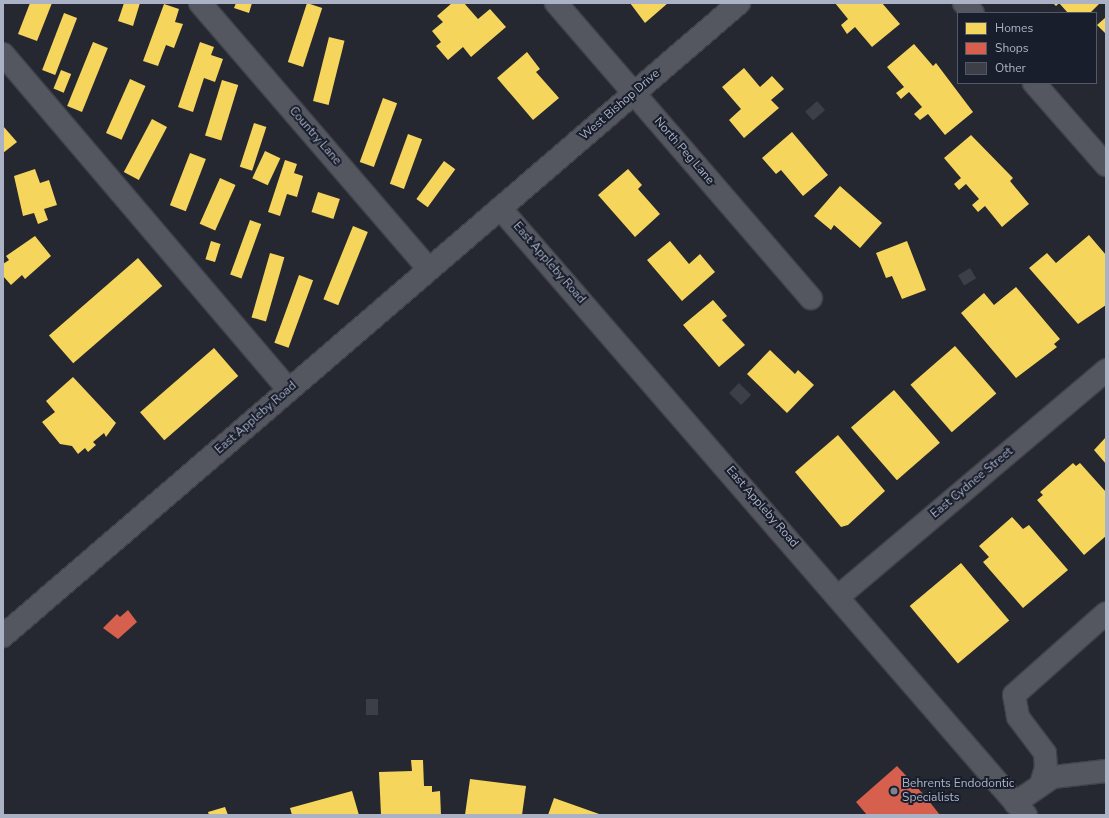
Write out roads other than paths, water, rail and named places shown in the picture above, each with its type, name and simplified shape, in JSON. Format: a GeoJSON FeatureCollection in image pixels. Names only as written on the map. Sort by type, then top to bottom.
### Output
{"type":"FeatureCollection","features":[{"type":"Feature","properties":{"kind":"street","name":"Country Lane"},"geometry":{"type":"LineString","coordinates":[[200,3],[429,269]]}},
{"type":"Feature","properties":{"kind":"street","name":"North Peg Lane"},"geometry":{"type":"LineString","coordinates":[[556,3],[811,298]]}},
{"type":"Feature","properties":{"kind":"street","name":"West Bishop Drive"},"geometry":{"type":"LineString","coordinates":[[500,208],[739,3]]}},
{"type":"Feature","properties":{"kind":"street"},"geometry":{"type":"LineString","coordinates":[[964,3],[972,12]]}},
{"type":"Feature","properties":{"kind":"street"},"geometry":{"type":"LineString","coordinates":[[3,54],[289,390]]}},
{"type":"Feature","properties":{"kind":"street"},"geometry":{"type":"LineString","coordinates":[[1035,84],[1106,165]]}},
{"type":"Feature","properties":{"kind":"street","name":"East Appleby Road"},"geometry":{"type":"LineString","coordinates":[[3,636],[500,208],[839,596],[1020,809]]}},
{"type":"Feature","properties":{"kind":"street","name":"East Cydnee Street"},"geometry":{"type":"LineString","coordinates":[[839,596],[1106,370]]}},
{"type":"Feature","properties":{"kind":"street"},"geometry":{"type":"LineString","coordinates":[[1020,809],[1041,784],[1046,768],[1045,753],[1018,717],[1014,695],[1106,612]]}},
{"type":"Feature","properties":{"kind":"street"},"geometry":{"type":"LineString","coordinates":[[1041,784],[1062,774],[1106,771]]}},
{"type":"Feature","properties":{"kind":"place","name":"Behrents Endodontic Specialists"},"geometry":{"type":"Point","coordinates":[894,791]}}]}
